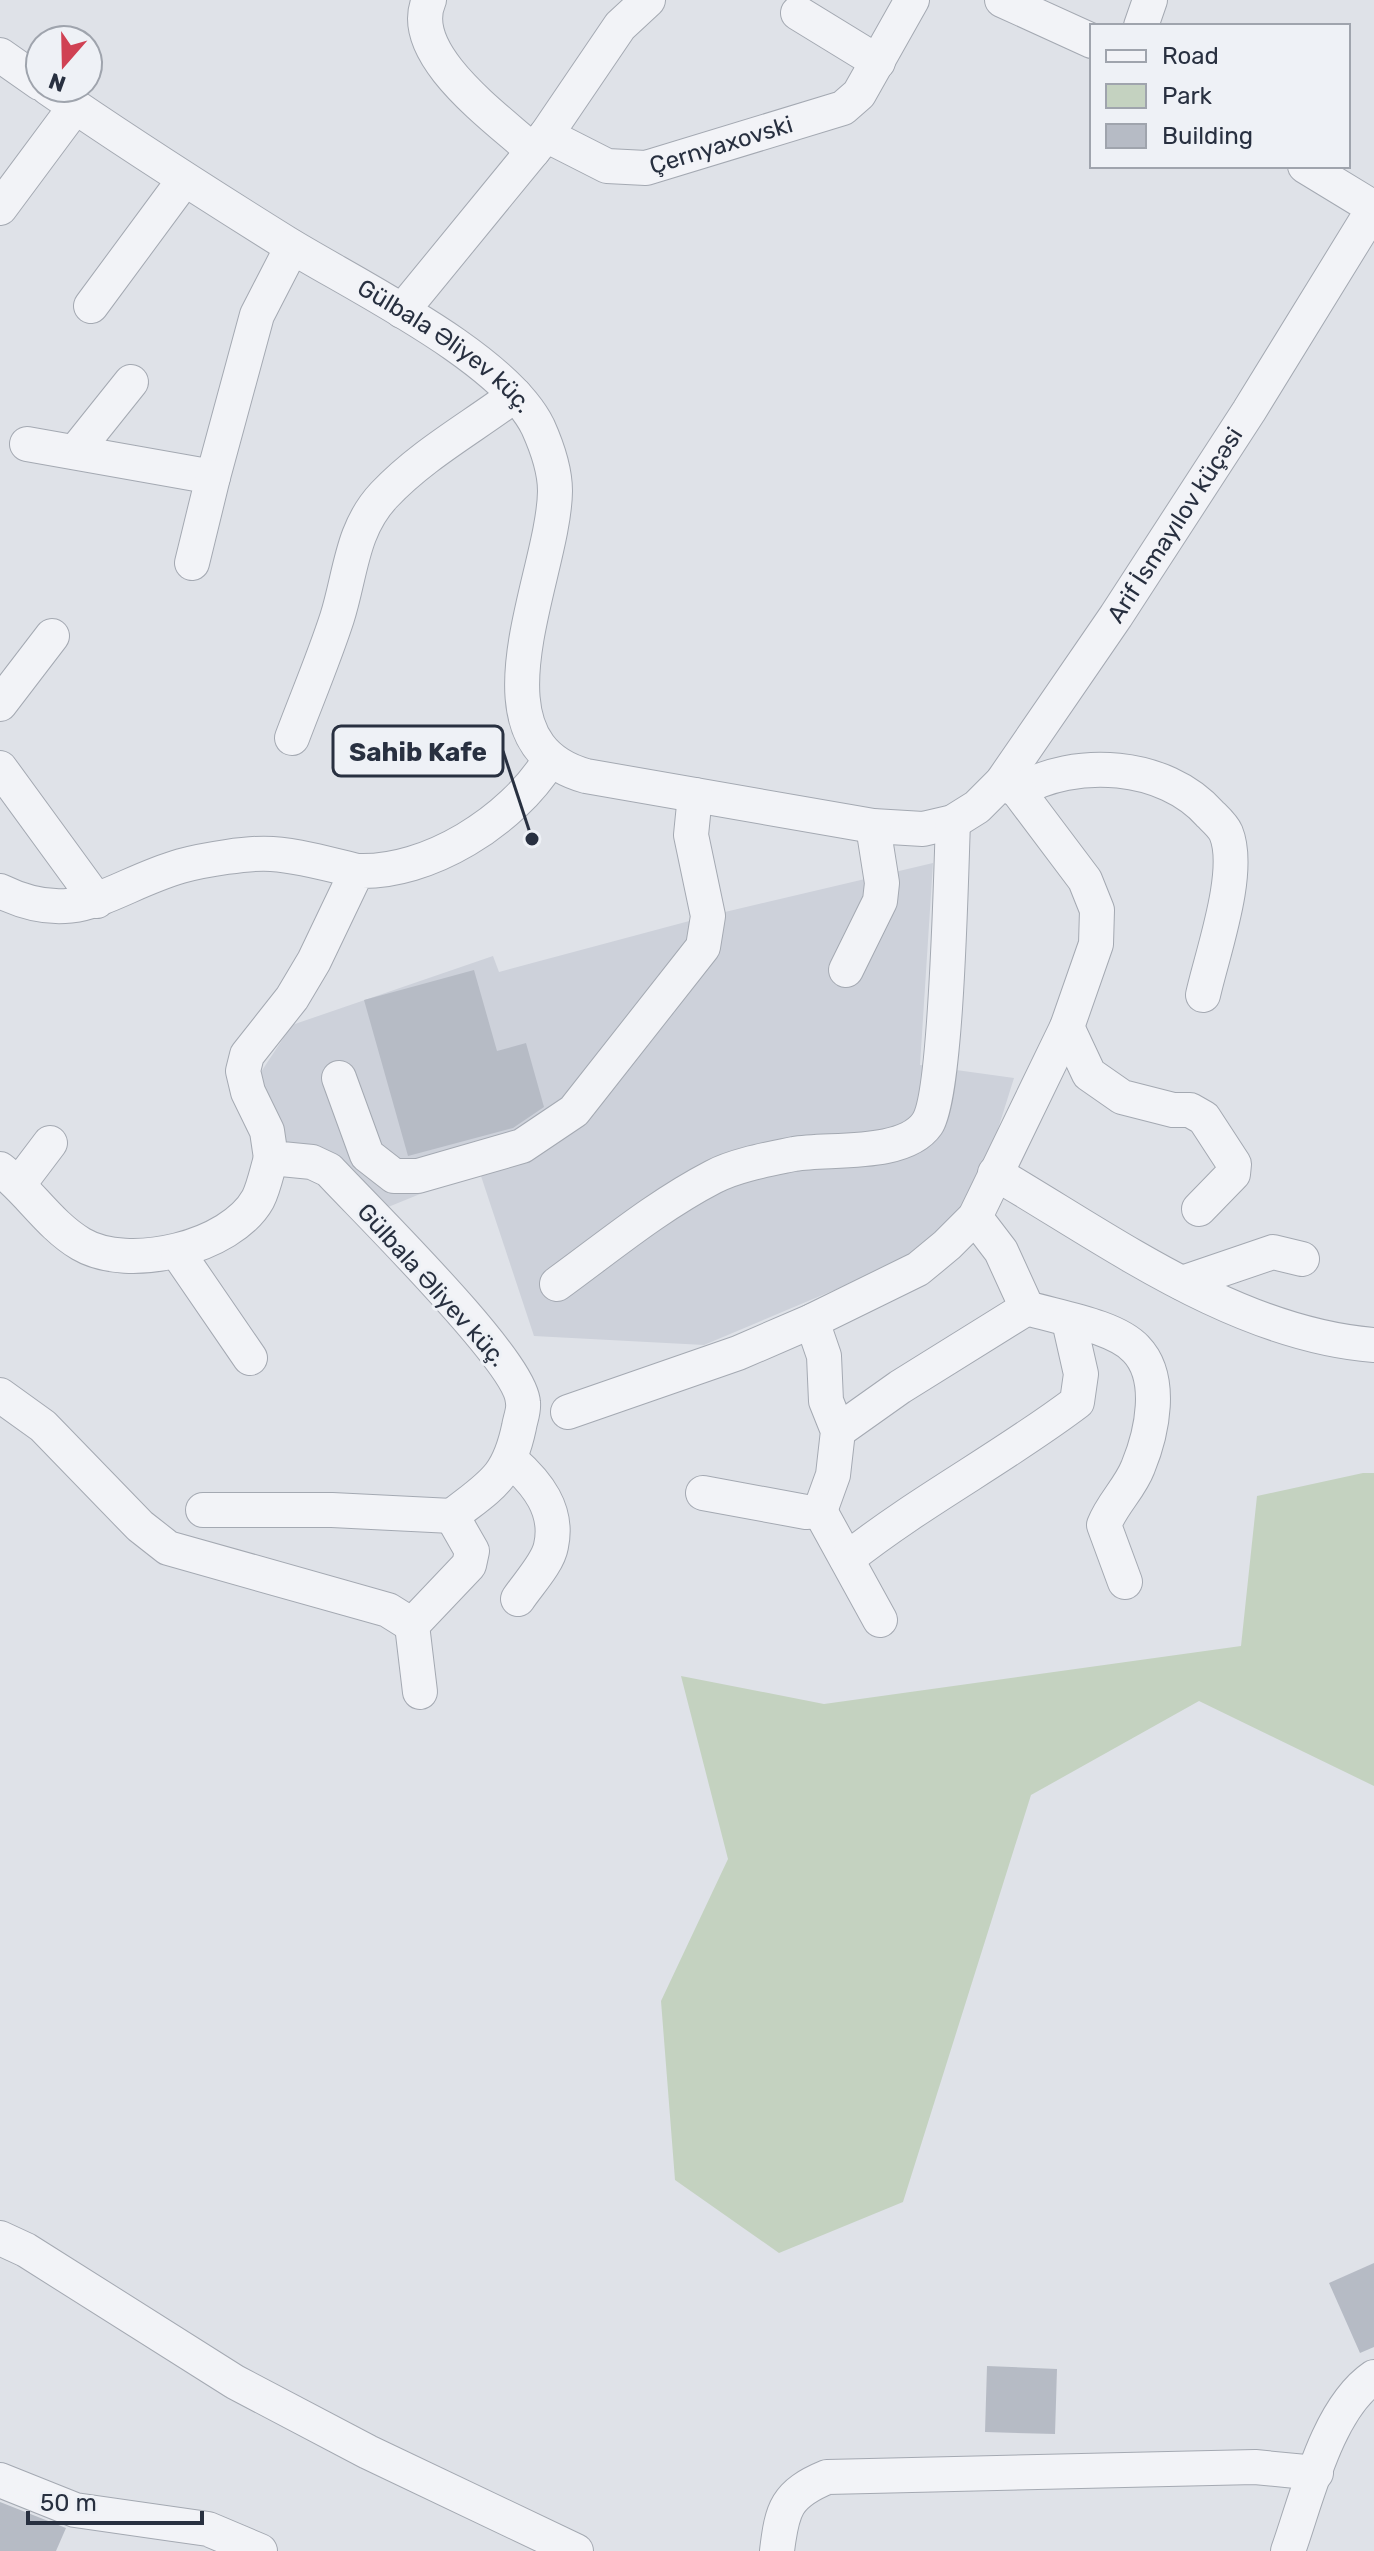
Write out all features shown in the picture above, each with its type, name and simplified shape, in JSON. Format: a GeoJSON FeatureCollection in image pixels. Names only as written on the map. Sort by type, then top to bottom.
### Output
{"type":"FeatureCollection","features":[{"type":"Feature","properties":{"kind":"street","name":"Çernyaxovski"},"geometry":{"type":"LineString","coordinates":[[429,0],[423,13],[430,46],[452,77],[539,143],[607,166],[646,168],[843,108],[859,94],[912,0]]}},
{"type":"Feature","properties":{"kind":"street"},"geometry":{"type":"LineString","coordinates":[[402,311],[539,143],[620,26],[648,0]]}},
{"type":"Feature","properties":{"kind":"street"},"geometry":{"type":"LineString","coordinates":[[1002,0],[1090,40]]}},
{"type":"Feature","properties":{"kind":"street"},"geometry":{"type":"LineString","coordinates":[[1142,24],[1150,0]]}},
{"type":"Feature","properties":{"kind":"street"},"geometry":{"type":"LineString","coordinates":[[798,13],[878,62]]}},
{"type":"Feature","properties":{"kind":"street"},"geometry":{"type":"LineString","coordinates":[[0,55],[24,72]]}},
{"type":"Feature","properties":{"kind":"street"},"geometry":{"type":"LineString","coordinates":[[0,208],[58,104]]}},
{"type":"Feature","properties":{"kind":"street","name":"Gülbala Əliyev küç."},"geometry":{"type":"LineString","coordinates":[[70,104],[184,180],[443,336],[515,395],[531,412],[544,440],[555,489],[552,527],[523,664],[521,688],[525,722],[535,745],[549,761]]}},
{"type":"Feature","properties":{"kind":"street"},"geometry":{"type":"LineString","coordinates":[[1308,168],[1374,208]]}},
{"type":"Feature","properties":{"kind":"street"},"geometry":{"type":"LineString","coordinates":[[91,306],[184,180]]}},
{"type":"Feature","properties":{"kind":"street","name":"Arif İsmayılov küçəsi"},"geometry":{"type":"LineString","coordinates":[[953,822],[1010,786],[1241,424],[1374,208]]}},
{"type":"Feature","properties":{"kind":"street"},"geometry":{"type":"LineString","coordinates":[[192,563],[257,315],[292,247]]}},
{"type":"Feature","properties":{"kind":"street"},"geometry":{"type":"LineString","coordinates":[[75,452],[131,382]]}},
{"type":"Feature","properties":{"kind":"street"},"geometry":{"type":"LineString","coordinates":[[292,738],[330,640],[345,590],[350,554],[359,531],[383,496],[445,441],[515,395]]}},
{"type":"Feature","properties":{"kind":"street"},"geometry":{"type":"LineString","coordinates":[[27,444],[213,477]]}},
{"type":"Feature","properties":{"kind":"street"},"geometry":{"type":"LineString","coordinates":[[0,704],[52,636]]}},
{"type":"Feature","properties":{"kind":"street"},"geometry":{"type":"LineString","coordinates":[[0,891],[22,902],[59,908],[97,901],[181,866],[270,853],[357,871],[384,872],[415,864],[453,846],[520,801],[549,761],[586,776],[873,826],[923,829],[953,822],[939,1074],[928,1123],[915,1135],[885,1147],[794,1154],[715,1175],[662,1207],[557,1284]]}},
{"type":"Feature","properties":{"kind":"street"},"geometry":{"type":"LineString","coordinates":[[0,768],[97,901]]}},
{"type":"Feature","properties":{"kind":"street"},"geometry":{"type":"LineString","coordinates":[[568,1412],[738,1353],[812,1321],[918,1269],[975,1217],[1067,1027],[1096,944],[1097,910],[1085,880],[1067,852],[1010,786],[1086,770],[1127,772],[1170,783],[1201,804],[1226,832],[1230,873],[1203,995]]}},
{"type":"Feature","properties":{"kind":"street"},"geometry":{"type":"LineString","coordinates":[[339,1078],[367,1155],[394,1176],[418,1176],[522,1146],[574,1111],[703,947],[708,916],[691,835],[695,795]]}},
{"type":"Feature","properties":{"kind":"street"},"geometry":{"type":"LineString","coordinates":[[846,970],[880,901],[882,883],[873,826]]}},
{"type":"Feature","properties":{"kind":"street"},"geometry":{"type":"LineString","coordinates":[[50,1143],[10,1177],[47,1216],[82,1244],[133,1255],[178,1253],[234,1223],[257,1200],[271,1158],[267,1131],[248,1092],[243,1071],[247,1055],[292,998],[314,961],[357,871]]}},
{"type":"Feature","properties":{"kind":"street"},"geometry":{"type":"LineString","coordinates":[[1067,1027],[1089,1074],[1122,1097],[1173,1110],[1190,1110],[1204,1118],[1234,1164],[1233,1174],[1199,1209]]}},
{"type":"Feature","properties":{"kind":"street","name":"Gülbala Əliyev küç."},"geometry":{"type":"LineString","coordinates":[[271,1158],[312,1162],[329,1170],[510,1349],[523,1403],[512,1461]]}},
{"type":"Feature","properties":{"kind":"street"},"geometry":{"type":"LineString","coordinates":[[995,1173],[1182,1283],[1247,1312],[1320,1336],[1374,1345]]}},
{"type":"Feature","properties":{"kind":"street"},"geometry":{"type":"LineString","coordinates":[[975,1217],[1001,1251],[1027,1308],[1112,1333],[1136,1348],[1145,1364],[1154,1395],[1138,1469],[1104,1525],[1125,1582]]}},
{"type":"Feature","properties":{"kind":"street"},"geometry":{"type":"LineString","coordinates":[[1182,1283],[1273,1252],[1302,1259]]}},
{"type":"Feature","properties":{"kind":"street"},"geometry":{"type":"LineString","coordinates":[[178,1253],[250,1358]]}},
{"type":"Feature","properties":{"kind":"street"},"geometry":{"type":"LineString","coordinates":[[838,1431],[900,1387],[1027,1308]]}},
{"type":"Feature","properties":{"kind":"street"},"geometry":{"type":"LineString","coordinates":[[812,1321],[824,1356],[826,1401],[838,1431],[833,1475],[820,1511],[880,1620]]}},
{"type":"Feature","properties":{"kind":"street"},"geometry":{"type":"LineString","coordinates":[[847,1559],[889,1526],[1034,1435],[1077,1402],[1081,1374],[1069,1321]]}},
{"type":"Feature","properties":{"kind":"street"},"geometry":{"type":"LineString","coordinates":[[0,1395],[43,1426],[140,1526],[168,1548],[388,1610],[412,1625]]}},
{"type":"Feature","properties":{"kind":"street"},"geometry":{"type":"LineString","coordinates":[[203,1510],[332,1510],[452,1516],[490,1486],[512,1461],[536,1483],[552,1519],[551,1549],[518,1599]]}},
{"type":"Feature","properties":{"kind":"street"},"geometry":{"type":"LineString","coordinates":[[703,1493],[806,1512],[820,1511]]}},
{"type":"Feature","properties":{"kind":"street"},"geometry":{"type":"LineString","coordinates":[[412,1625],[469,1565],[472,1551],[452,1516]]}},
{"type":"Feature","properties":{"kind":"street"},"geometry":{"type":"LineString","coordinates":[[412,1625],[420,1692]]}},
{"type":"Feature","properties":{"kind":"street"},"geometry":{"type":"LineString","coordinates":[[0,2238],[26,2250],[235,2382],[368,2452],[576,2551]]}},
{"type":"Feature","properties":{"kind":"street"},"geometry":{"type":"LineString","coordinates":[[1288,2551],[1341,2412],[1361,2386],[1374,2377]]}},
{"type":"Feature","properties":{"kind":"street"},"geometry":{"type":"LineString","coordinates":[[777,2551],[781,2517],[789,2500],[804,2486],[827,2477],[1255,2467],[1316,2473]]}},
{"type":"Feature","properties":{"kind":"street"},"geometry":{"type":"LineString","coordinates":[[0,2480],[75,2510],[208,2529],[260,2551]]}},
{"type":"Feature","properties":{"kind":"shaded area"},"geometry":{"type":"Polygon","coordinates":[[[933,863],[920,1065],[1014,1078],[997,1132],[960,1215],[922,1253],[704,1345],[534,1336],[479,1170],[371,1214],[284,1149],[259,1075],[292,1025],[493,956],[499,972],[708,916],[933,863]]]}},
{"type":"Feature","properties":{"kind":"green space"},"geometry":{"type":"Polygon","coordinates":[[[1374,1473],[1374,1786],[1199,1701],[1031,1795],[903,2202],[779,2253],[675,2180],[661,2001],[728,1859],[681,1676],[824,1704],[1241,1646],[1257,1496],[1374,1473]]]}},
{"type":"Feature","properties":{"kind":"building"},"geometry":{"type":"Polygon","coordinates":[[[474,970],[497,1051],[526,1043],[544,1107],[513,1128],[408,1156],[364,1000],[474,970]]]}},
{"type":"Feature","properties":{"kind":"building"},"geometry":{"type":"Polygon","coordinates":[[[1374,2263],[1374,2347],[1360,2353],[1329,2283],[1374,2263]]]}},
{"type":"Feature","properties":{"kind":"building"},"geometry":{"type":"Polygon","coordinates":[[[987,2366],[1057,2369],[1055,2434],[985,2432],[987,2366]]]}},
{"type":"Feature","properties":{"kind":"building"},"geometry":{"type":"Polygon","coordinates":[[[0,2502],[66,2528],[56,2551],[0,2551],[0,2502]]]}},
{"type":"Feature","properties":{"kind":"place","name":"Sahib Kafe"},"geometry":{"type":"Point","coordinates":[532,839]}}]}
